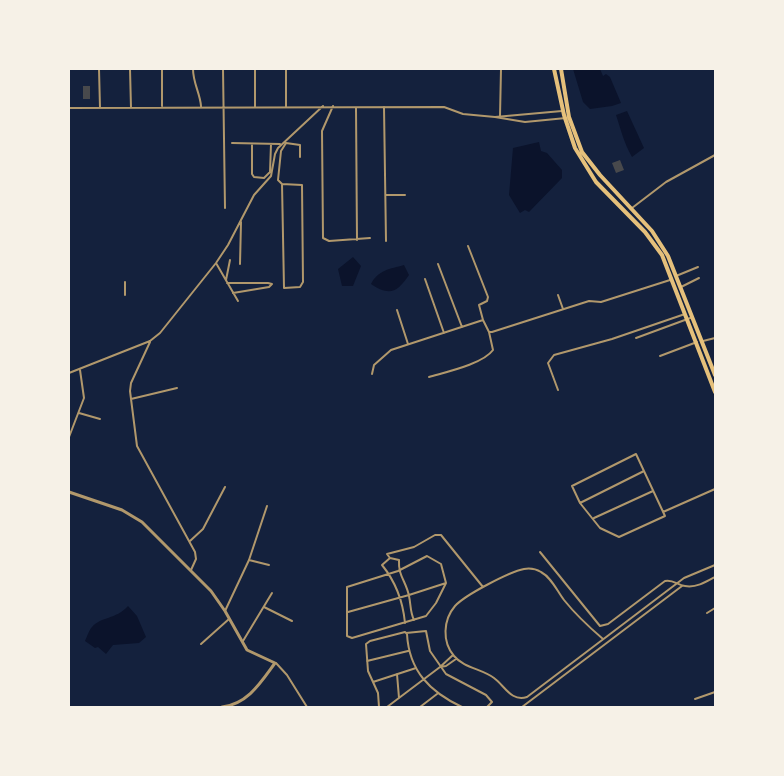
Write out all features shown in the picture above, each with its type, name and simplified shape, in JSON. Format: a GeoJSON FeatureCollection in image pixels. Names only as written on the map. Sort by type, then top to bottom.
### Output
{"type":"FeatureCollection","features":[{"type":"Feature","properties":{"kind":"highway"},"geometry":{"type":"LineString","coordinates":[[554,69],[575,148],[603,190],[654,243],[681,286],[693,317],[715,392]]}},
{"type":"Feature","properties":{"kind":"highway"},"geometry":{"type":"LineString","coordinates":[[561,69],[565,111]]}},
{"type":"Feature","properties":{"kind":"highway"},"geometry":{"type":"LineString","coordinates":[[567,118],[590,163],[663,248],[686,316],[715,375]]}},
{"type":"Feature","properties":{"kind":"street"},"geometry":{"type":"LineString","coordinates":[[99,69],[100,108]]}},
{"type":"Feature","properties":{"kind":"street"},"geometry":{"type":"LineString","coordinates":[[130,69],[131,108]]}},
{"type":"Feature","properties":{"kind":"street"},"geometry":{"type":"LineString","coordinates":[[162,69],[162,106]]}},
{"type":"Feature","properties":{"kind":"street"},"geometry":{"type":"LineString","coordinates":[[193,69],[193,80],[200,96],[201,106]]}},
{"type":"Feature","properties":{"kind":"street"},"geometry":{"type":"LineString","coordinates":[[223,69],[225,208]]}},
{"type":"Feature","properties":{"kind":"street"},"geometry":{"type":"LineString","coordinates":[[255,69],[255,106]]}},
{"type":"Feature","properties":{"kind":"street"},"geometry":{"type":"LineString","coordinates":[[286,69],[286,107]]}},
{"type":"Feature","properties":{"kind":"street"},"geometry":{"type":"LineString","coordinates":[[500,117],[501,69]]}},
{"type":"Feature","properties":{"kind":"street"},"geometry":{"type":"LineString","coordinates":[[69,373],[150,341],[160,333],[216,263],[254,195],[271,176],[275,154],[324,106]]}},
{"type":"Feature","properties":{"kind":"street"},"geometry":{"type":"LineString","coordinates":[[333,106],[322,131],[323,238],[326,241],[370,238]]}},
{"type":"Feature","properties":{"kind":"street"},"geometry":{"type":"LineString","coordinates":[[356,106],[357,240]]}},
{"type":"Feature","properties":{"kind":"street"},"geometry":{"type":"LineString","coordinates":[[384,107],[386,241]]}},
{"type":"Feature","properties":{"kind":"street"},"geometry":{"type":"LineString","coordinates":[[69,108],[448,107],[463,114],[495,117],[565,111]]}},
{"type":"Feature","properties":{"kind":"street"},"geometry":{"type":"LineString","coordinates":[[500,117],[525,122],[567,118]]}},
{"type":"Feature","properties":{"kind":"street"},"geometry":{"type":"LineString","coordinates":[[232,143],[284,143],[300,146],[300,158]]}},
{"type":"Feature","properties":{"kind":"street"},"geometry":{"type":"LineString","coordinates":[[282,184],[302,185],[303,282],[300,287],[286,289],[284,288],[282,184],[278,180],[284,143]]}},
{"type":"Feature","properties":{"kind":"street"},"geometry":{"type":"LineString","coordinates":[[252,144],[252,174],[255,178],[261,178],[267,177],[270,172],[271,144]]}},
{"type":"Feature","properties":{"kind":"street"},"geometry":{"type":"LineString","coordinates":[[630,207],[666,182],[715,155]]}},
{"type":"Feature","properties":{"kind":"street"},"geometry":{"type":"LineString","coordinates":[[386,195],[405,195]]}},
{"type":"Feature","properties":{"kind":"street"},"geometry":{"type":"LineString","coordinates":[[240,264],[241,221]]}},
{"type":"Feature","properties":{"kind":"street"},"geometry":{"type":"LineString","coordinates":[[429,377],[471,363],[493,350],[479,305],[487,301],[488,297],[468,246]]}},
{"type":"Feature","properties":{"kind":"street"},"geometry":{"type":"LineString","coordinates":[[227,282],[230,260]]}},
{"type":"Feature","properties":{"kind":"street"},"geometry":{"type":"LineString","coordinates":[[216,263],[238,301]]}},
{"type":"Feature","properties":{"kind":"street"},"geometry":{"type":"LineString","coordinates":[[438,264],[462,327]]}},
{"type":"Feature","properties":{"kind":"street"},"geometry":{"type":"LineString","coordinates":[[489,332],[589,301],[601,302],[674,278],[698,267]]}},
{"type":"Feature","properties":{"kind":"street"},"geometry":{"type":"LineString","coordinates":[[681,286],[699,278]]}},
{"type":"Feature","properties":{"kind":"street"},"geometry":{"type":"LineString","coordinates":[[425,279],[444,333]]}},
{"type":"Feature","properties":{"kind":"street"},"geometry":{"type":"LineString","coordinates":[[125,282],[125,295]]}},
{"type":"Feature","properties":{"kind":"street"},"geometry":{"type":"LineString","coordinates":[[227,282],[272,284],[269,287],[233,293]]}},
{"type":"Feature","properties":{"kind":"street"},"geometry":{"type":"LineString","coordinates":[[558,295],[562,309]]}},
{"type":"Feature","properties":{"kind":"street"},"geometry":{"type":"LineString","coordinates":[[397,310],[408,344]]}},
{"type":"Feature","properties":{"kind":"street"},"geometry":{"type":"LineString","coordinates":[[558,390],[549,367],[549,360],[554,355],[686,316],[693,317]]}},
{"type":"Feature","properties":{"kind":"street"},"geometry":{"type":"LineString","coordinates":[[636,338],[686,316]]}},
{"type":"Feature","properties":{"kind":"street"},"geometry":{"type":"LineString","coordinates":[[372,374],[374,365],[388,352],[483,320]]}},
{"type":"Feature","properties":{"kind":"street"},"geometry":{"type":"LineString","coordinates":[[660,356],[715,338]]}},
{"type":"Feature","properties":{"kind":"street"},"geometry":{"type":"LineString","coordinates":[[150,341],[131,383],[136,446],[190,541],[196,556],[191,570]]}},
{"type":"Feature","properties":{"kind":"street"},"geometry":{"type":"LineString","coordinates":[[69,437],[84,395],[80,370]]}},
{"type":"Feature","properties":{"kind":"street"},"geometry":{"type":"LineString","coordinates":[[131,399],[177,388]]}},
{"type":"Feature","properties":{"kind":"street"},"geometry":{"type":"LineString","coordinates":[[78,413],[100,419]]}},
{"type":"Feature","properties":{"kind":"street"},"geometry":{"type":"LineString","coordinates":[[636,454],[644,471],[665,516],[619,537],[600,528],[580,502],[572,486],[636,454]]}},
{"type":"Feature","properties":{"kind":"street"},"geometry":{"type":"LineString","coordinates":[[580,502],[644,471]]}},
{"type":"Feature","properties":{"kind":"street"},"geometry":{"type":"LineString","coordinates":[[190,541],[203,529],[225,487]]}},
{"type":"Feature","properties":{"kind":"street"},"geometry":{"type":"LineString","coordinates":[[663,512],[715,489]]}},
{"type":"Feature","properties":{"kind":"street"},"geometry":{"type":"LineString","coordinates":[[594,518],[653,491]]}},
{"type":"Feature","properties":{"kind":"street"},"geometry":{"type":"LineString","coordinates":[[69,492],[130,513],[142,522],[211,591],[247,650],[275,663],[287,675],[307,707]]}},
{"type":"Feature","properties":{"kind":"street"},"geometry":{"type":"LineString","coordinates":[[225,611],[249,560],[267,506]]}},
{"type":"Feature","properties":{"kind":"street"},"geometry":{"type":"LineString","coordinates":[[390,558],[387,554],[414,547],[435,535],[441,535],[483,587]]}},
{"type":"Feature","properties":{"kind":"street"},"geometry":{"type":"LineString","coordinates":[[540,552],[600,626],[608,624],[665,581],[671,580],[682,586],[697,586],[715,577]]}},
{"type":"Feature","properties":{"kind":"street"},"geometry":{"type":"LineString","coordinates":[[428,556],[441,564],[446,583],[436,603],[426,616],[352,638],[347,636],[347,587],[388,573],[398,571],[428,556]]}},
{"type":"Feature","properties":{"kind":"street"},"geometry":{"type":"LineString","coordinates":[[390,558],[399,560],[398,571],[409,596],[411,615],[414,620]]}},
{"type":"Feature","properties":{"kind":"street"},"geometry":{"type":"LineString","coordinates":[[390,558],[382,565],[400,597],[405,623]]}},
{"type":"Feature","properties":{"kind":"street"},"geometry":{"type":"LineString","coordinates":[[249,560],[269,565]]}},
{"type":"Feature","properties":{"kind":"street"},"geometry":{"type":"LineString","coordinates":[[603,639],[580,619],[547,577],[538,571],[526,569],[483,587],[458,603],[448,618],[445,634],[456,659],[492,677],[514,697],[522,698],[527,696],[603,639],[677,583],[684,578],[715,565]]}},
{"type":"Feature","properties":{"kind":"street"},"geometry":{"type":"LineString","coordinates":[[348,612],[409,596],[446,583]]}},
{"type":"Feature","properties":{"kind":"street"},"geometry":{"type":"LineString","coordinates":[[522,707],[682,586]]}},
{"type":"Feature","properties":{"kind":"street"},"geometry":{"type":"LineString","coordinates":[[242,644],[272,594]]}},
{"type":"Feature","properties":{"kind":"street"},"geometry":{"type":"LineString","coordinates":[[264,607],[292,621]]}},
{"type":"Feature","properties":{"kind":"street"},"geometry":{"type":"LineString","coordinates":[[707,613],[715,608]]}},
{"type":"Feature","properties":{"kind":"street"},"geometry":{"type":"LineString","coordinates":[[201,644],[229,619]]}},
{"type":"Feature","properties":{"kind":"street"},"geometry":{"type":"LineString","coordinates":[[379,707],[378,693],[368,671],[367,642],[426,631],[430,651],[440,667],[450,678],[486,695],[492,702],[487,707]]}},
{"type":"Feature","properties":{"kind":"street"},"geometry":{"type":"LineString","coordinates":[[406,633],[408,651],[424,680],[438,694],[462,707]]}},
{"type":"Feature","properties":{"kind":"street"},"geometry":{"type":"LineString","coordinates":[[367,662],[408,651]]}},
{"type":"Feature","properties":{"kind":"street"},"geometry":{"type":"LineString","coordinates":[[387,707],[453,655]]}},
{"type":"Feature","properties":{"kind":"street"},"geometry":{"type":"LineString","coordinates":[[440,667],[456,659]]}},
{"type":"Feature","properties":{"kind":"street"},"geometry":{"type":"LineString","coordinates":[[222,707],[231,706],[249,696],[275,663]]}},
{"type":"Feature","properties":{"kind":"street"},"geometry":{"type":"LineString","coordinates":[[372,682],[416,668]]}},
{"type":"Feature","properties":{"kind":"street"},"geometry":{"type":"LineString","coordinates":[[397,674],[399,698]]}},
{"type":"Feature","properties":{"kind":"street"},"geometry":{"type":"LineString","coordinates":[[695,699],[715,692]]}},
{"type":"Feature","properties":{"kind":"street"},"geometry":{"type":"LineString","coordinates":[[420,707],[438,694]]}},
{"type":"Feature","properties":{"kind":"street"},"geometry":{"type":"LineString","coordinates":[[453,707],[456,704]]}},
{"type":"Feature","properties":{"kind":"water"},"geometry":{"type":"Polygon","coordinates":[[[573,69],[600,69],[603,76],[606,74],[610,77],[621,103],[590,109],[583,102],[573,69]]]}},
{"type":"Feature","properties":{"kind":"water"},"geometry":{"type":"Polygon","coordinates":[[[627,111],[644,148],[632,157],[616,115],[627,111]]]}},
{"type":"Feature","properties":{"kind":"water"},"geometry":{"type":"Polygon","coordinates":[[[539,142],[541,151],[547,153],[562,170],[562,178],[529,212],[525,210],[520,213],[509,195],[513,148],[539,142]]]}},
{"type":"Feature","properties":{"kind":"water"},"geometry":{"type":"Polygon","coordinates":[[[353,257],[361,266],[353,286],[342,286],[338,269],[353,257]]]}},
{"type":"Feature","properties":{"kind":"water"},"geometry":{"type":"Polygon","coordinates":[[[404,265],[409,275],[396,289],[383,290],[371,284],[381,273],[404,265]]]}},
{"type":"Feature","properties":{"kind":"water"},"geometry":{"type":"Polygon","coordinates":[[[128,606],[137,616],[146,637],[139,643],[113,645],[106,654],[85,641],[92,627],[118,614],[128,606]]]}},
{"type":"Feature","properties":{"kind":"building"},"geometry":{"type":"Polygon","coordinates":[[[83,86],[90,86],[90,99],[83,99],[83,86]]]}},
{"type":"Feature","properties":{"kind":"building"},"geometry":{"type":"Polygon","coordinates":[[[620,160],[624,170],[616,173],[612,163],[620,160]]]}}]}
